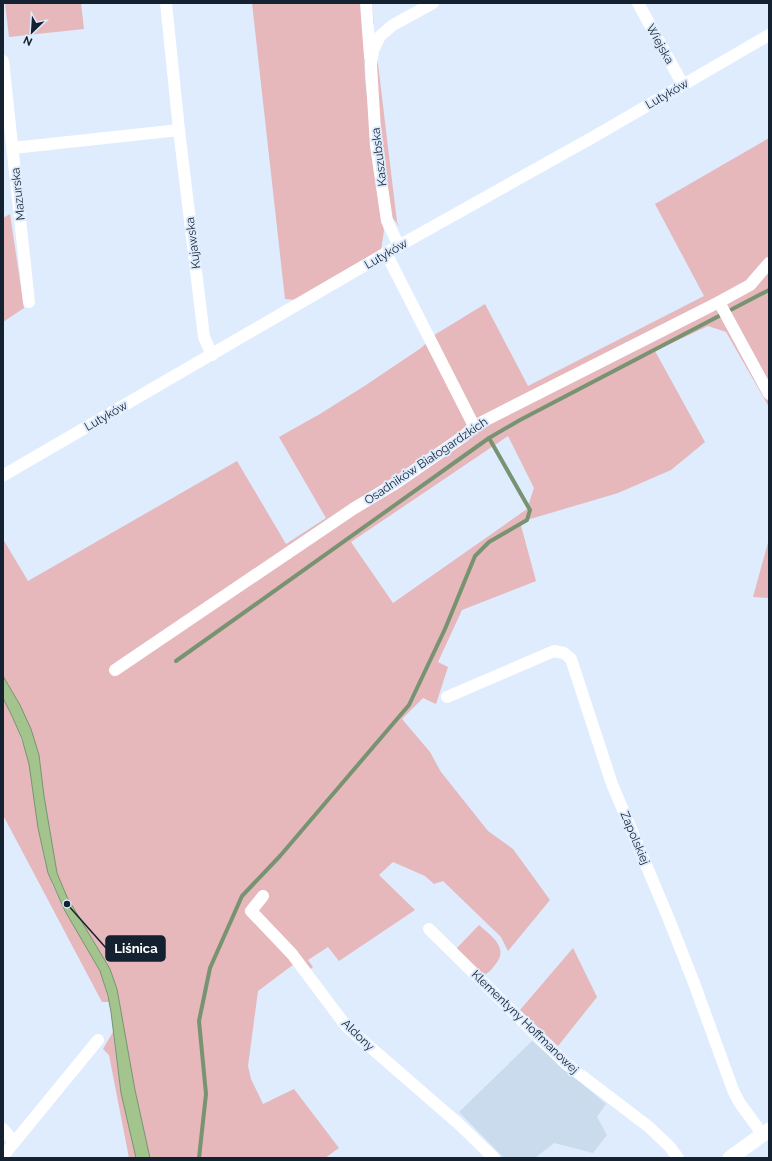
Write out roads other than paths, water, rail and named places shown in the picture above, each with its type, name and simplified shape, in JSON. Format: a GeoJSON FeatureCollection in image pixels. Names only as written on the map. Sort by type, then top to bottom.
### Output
{"type":"FeatureCollection","features":[{"type":"Feature","properties":{"kind":"street","name":"Kujawska"},"geometry":{"type":"LineString","coordinates":[[166,3],[179,130],[204,337],[212,355]]}},
{"type":"Feature","properties":{"kind":"street","name":"Kaszubska"},"geometry":{"type":"LineString","coordinates":[[366,3],[376,146],[387,221],[399,246]]}},
{"type":"Feature","properties":{"kind":"street","name":"Kaszubska"},"geometry":{"type":"LineString","coordinates":[[371,65],[373,51],[380,36],[392,25],[433,3]]}},
{"type":"Feature","properties":{"kind":"street","name":"Wiejska"},"geometry":{"type":"LineString","coordinates":[[638,3],[683,85]]}},
{"type":"Feature","properties":{"kind":"street","name":"Lutyków"},"geometry":{"type":"LineString","coordinates":[[4,475],[386,253],[769,35]]}},
{"type":"Feature","properties":{"kind":"street","name":"Mazurska"},"geometry":{"type":"LineString","coordinates":[[3,61],[29,302]]}},
{"type":"Feature","properties":{"kind":"street"},"geometry":{"type":"LineString","coordinates":[[13,148],[179,130]]}},
{"type":"Feature","properties":{"kind":"street"},"geometry":{"type":"LineString","coordinates":[[386,253],[474,426]]}},
{"type":"Feature","properties":{"kind":"street","name":"Osadników Białogardzkich"},"geometry":{"type":"LineString","coordinates":[[115,670],[354,509],[396,483],[464,436],[474,426],[722,310],[750,285],[769,263]]}},
{"type":"Feature","properties":{"kind":"street"},"geometry":{"type":"LineString","coordinates":[[722,310],[769,394]]}},
{"type":"Feature","properties":{"kind":"street","name":"Zapolskiej"},"geometry":{"type":"LineString","coordinates":[[447,697],[554,651],[564,654],[571,660],[612,784],[668,916],[733,1090],[739,1102],[766,1133]]}},
{"type":"Feature","properties":{"kind":"street","name":"Aldony"},"geometry":{"type":"LineString","coordinates":[[262,896],[250,911],[292,954],[346,1026],[460,1125],[494,1158]]}},
{"type":"Feature","properties":{"kind":"street","name":"Klementyny Hoffmanowej"},"geometry":{"type":"LineString","coordinates":[[430,929],[565,1063],[649,1127],[670,1147],[678,1158]]}},
{"type":"Feature","properties":{"kind":"street"},"geometry":{"type":"LineString","coordinates":[[3,1156],[98,1040]]}},
{"type":"Feature","properties":{"kind":"street"},"geometry":{"type":"LineString","coordinates":[[3,1129],[14,1142]]}},
{"type":"Feature","properties":{"kind":"street"},"geometry":{"type":"LineString","coordinates":[[730,1158],[766,1133]]}},
{"type":"Feature","properties":{"kind":"waterway"},"geometry":{"type":"LineString","coordinates":[[176,661],[489,438],[520,420],[769,290]]}},
{"type":"Feature","properties":{"kind":"waterway"},"geometry":{"type":"LineString","coordinates":[[199,1158],[206,1094],[199,1021],[210,968],[242,896],[280,856],[409,705],[445,629],[475,556],[489,542],[527,520],[530,510],[489,438]]}},
{"type":"Feature","properties":{"kind":"place","name":"Liśnica"},"geometry":{"type":"Point","coordinates":[67,904]}}]}
